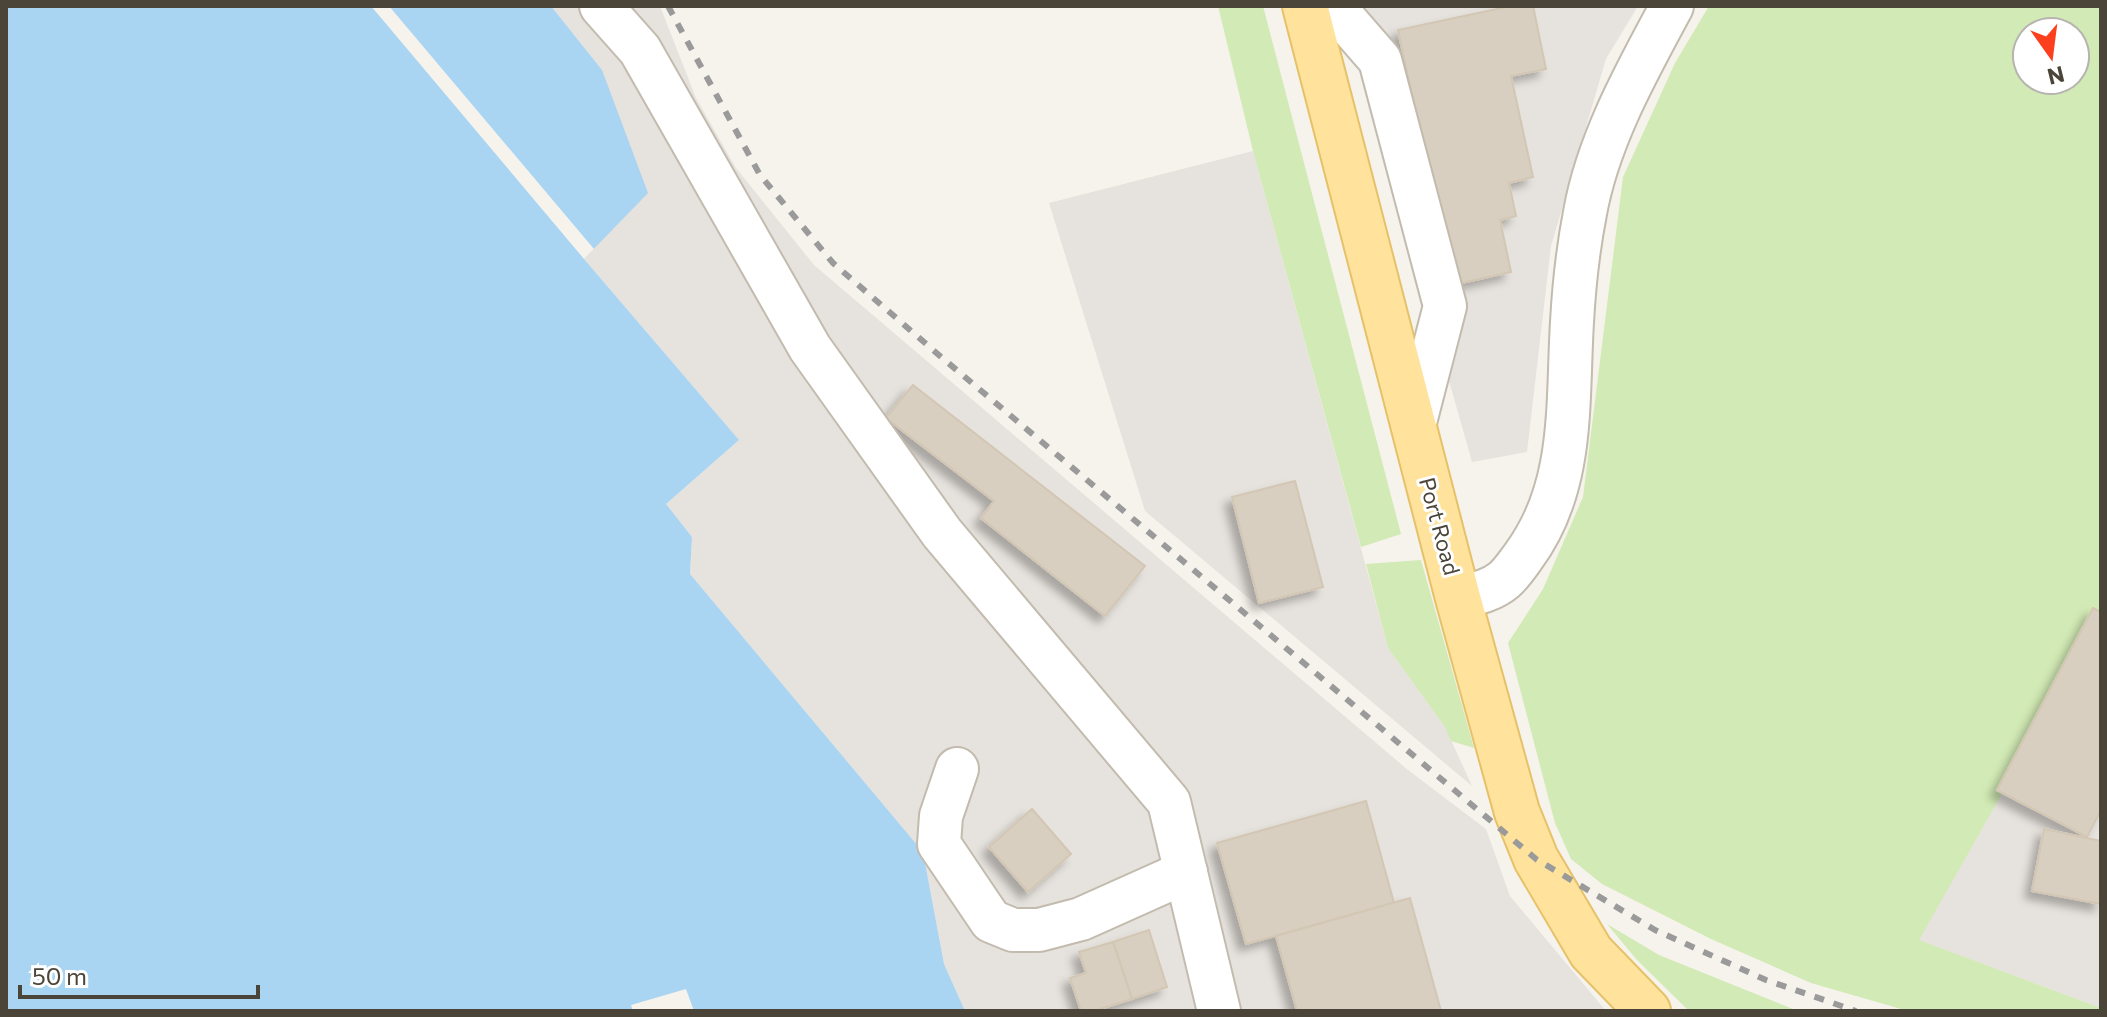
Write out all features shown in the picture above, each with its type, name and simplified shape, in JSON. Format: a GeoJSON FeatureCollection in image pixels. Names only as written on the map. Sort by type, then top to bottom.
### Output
{"type":"FeatureCollection","features":[{"type":"Feature","properties":{"kind":"main road","name":"Port Road"},"geometry":{"type":"LineString","coordinates":[[1305,6],[1458,598],[1517,812],[1536,859],[1591,952],[1648,1011]]}},
{"type":"Feature","properties":{"kind":"lane"},"geometry":{"type":"LineString","coordinates":[[601,6],[640,50],[810,348],[907,484],[942,533],[1169,802],[1219,1011]]}},
{"type":"Feature","properties":{"kind":"lane"},"geometry":{"type":"LineString","coordinates":[[1333,6],[1380,60],[1445,306],[1414,426]]}},
{"type":"Feature","properties":{"kind":"lane"},"geometry":{"type":"LineString","coordinates":[[1458,598],[1489,589],[1504,580],[1531,546],[1553,500],[1565,459],[1572,320],[1585,211],[1610,133],[1672,6]]}},
{"type":"Feature","properties":{"kind":"lane"},"geometry":{"type":"LineString","coordinates":[[957,769],[941,816],[939,844],[991,921],[1002,926],[1013,930],[1039,930],[1081,919],[1186,872]]}},
{"type":"Feature","properties":{"kind":"shaded area"},"geometry":{"type":"Polygon","coordinates":[[[551,6],[660,6],[696,98],[736,168],[814,265],[1408,770],[1486,829],[1510,896],[1606,1011],[965,1011],[944,964],[923,852],[690,574],[692,537],[666,504],[739,440],[584,259],[602,70],[551,6]]]}},
{"type":"Feature","properties":{"kind":"shaded area"},"geometry":{"type":"Polygon","coordinates":[[[1343,6],[1638,6],[1606,59],[1551,246],[1527,452],[1472,462],[1343,6]]]}},
{"type":"Feature","properties":{"kind":"shaded area"},"geometry":{"type":"Polygon","coordinates":[[[1253,151],[1388,648],[1445,727],[1472,786],[1145,511],[1049,203],[1253,151]]]}},
{"type":"Feature","properties":{"kind":"shaded area"},"geometry":{"type":"Polygon","coordinates":[[[2101,619],[2101,1008],[1918,940],[2101,619]]]}},
{"type":"Feature","properties":{"kind":"green space"},"geometry":{"type":"Polygon","coordinates":[[[1218,6],[1263,6],[1401,534],[1361,547],[1253,151],[1218,6]]]}},
{"type":"Feature","properties":{"kind":"green space"},"geometry":{"type":"Polygon","coordinates":[[[1709,6],[2101,6],[2101,619],[1919,940],[2101,1008],[2101,1011],[1908,1011],[1811,983],[1711,939],[1602,884],[1571,859],[1555,823],[1508,643],[1543,589],[1583,497],[1623,177],[1675,63],[1709,6]]]}},
{"type":"Feature","properties":{"kind":"green space"},"geometry":{"type":"Polygon","coordinates":[[[1421,560],[1474,748],[1451,741],[1445,727],[1388,648],[1366,564],[1421,560]]]}},
{"type":"Feature","properties":{"kind":"green space"},"geometry":{"type":"Polygon","coordinates":[[[1607,924],[1659,955],[1798,1011],[1689,1011],[1637,960],[1607,924]]]}},
{"type":"Feature","properties":{"kind":"water"},"geometry":{"type":"Polygon","coordinates":[[[6,6],[551,6],[602,70],[648,193],[584,259],[739,440],[666,504],[692,537],[690,574],[923,852],[944,964],[965,1011],[6,1011],[6,6]]]}},
{"type":"Feature","properties":{"kind":"pier"},"geometry":{"type":"Polygon","coordinates":[[[371,6],[389,6],[594,249],[584,259],[371,6]]]}},
{"type":"Feature","properties":{"kind":"pier"},"geometry":{"type":"Polygon","coordinates":[[[686,989],[694,1011],[633,1011],[631,1005],[686,989]]]}},
{"type":"Feature","properties":{"kind":"building"},"geometry":{"type":"Polygon","coordinates":[[[1511,6],[1533,6],[1546,69],[1511,76],[1533,177],[1509,183],[1516,216],[1500,220],[1511,272],[1452,285],[1398,30],[1511,6]]]}},
{"type":"Feature","properties":{"kind":"building"},"geometry":{"type":"Polygon","coordinates":[[[913,385],[1145,566],[1105,616],[981,518],[994,501],[886,418],[913,385]]]}},
{"type":"Feature","properties":{"kind":"building"},"geometry":{"type":"Polygon","coordinates":[[[1295,481],[1323,587],[1259,603],[1232,497],[1295,481]]]}},
{"type":"Feature","properties":{"kind":"building"},"geometry":{"type":"Polygon","coordinates":[[[2093,608],[2101,612],[2101,810],[2087,837],[1997,790],[2093,608]]]}},
{"type":"Feature","properties":{"kind":"building"},"geometry":{"type":"Polygon","coordinates":[[[1366,801],[1394,903],[1246,944],[1217,843],[1366,801]]]}},
{"type":"Feature","properties":{"kind":"building"},"geometry":{"type":"Polygon","coordinates":[[[1032,809],[1071,854],[1028,892],[989,847],[1032,809]]]}},
{"type":"Feature","properties":{"kind":"building"},"geometry":{"type":"Polygon","coordinates":[[[2044,829],[2101,841],[2101,904],[2032,891],[2044,829]]]}},
{"type":"Feature","properties":{"kind":"building"},"geometry":{"type":"Polygon","coordinates":[[[1410,898],[1441,1011],[1297,1011],[1276,936],[1410,898]]]}},
{"type":"Feature","properties":{"kind":"building"},"geometry":{"type":"Polygon","coordinates":[[[1149,930],[1167,987],[1132,999],[1113,942],[1149,930]]]}},
{"type":"Feature","properties":{"kind":"building"},"geometry":{"type":"Polygon","coordinates":[[[1113,942],[1132,999],[1094,1011],[1081,1011],[1070,978],[1086,973],[1079,952],[1113,942]]]}},
{"type":"Feature","properties":{"kind":"railway"},"geometry":{"type":"LineString","coordinates":[[668,6],[760,175],[833,263],[940,356],[1536,859],[1655,930],[1766,980],[1856,1011]]}}]}
